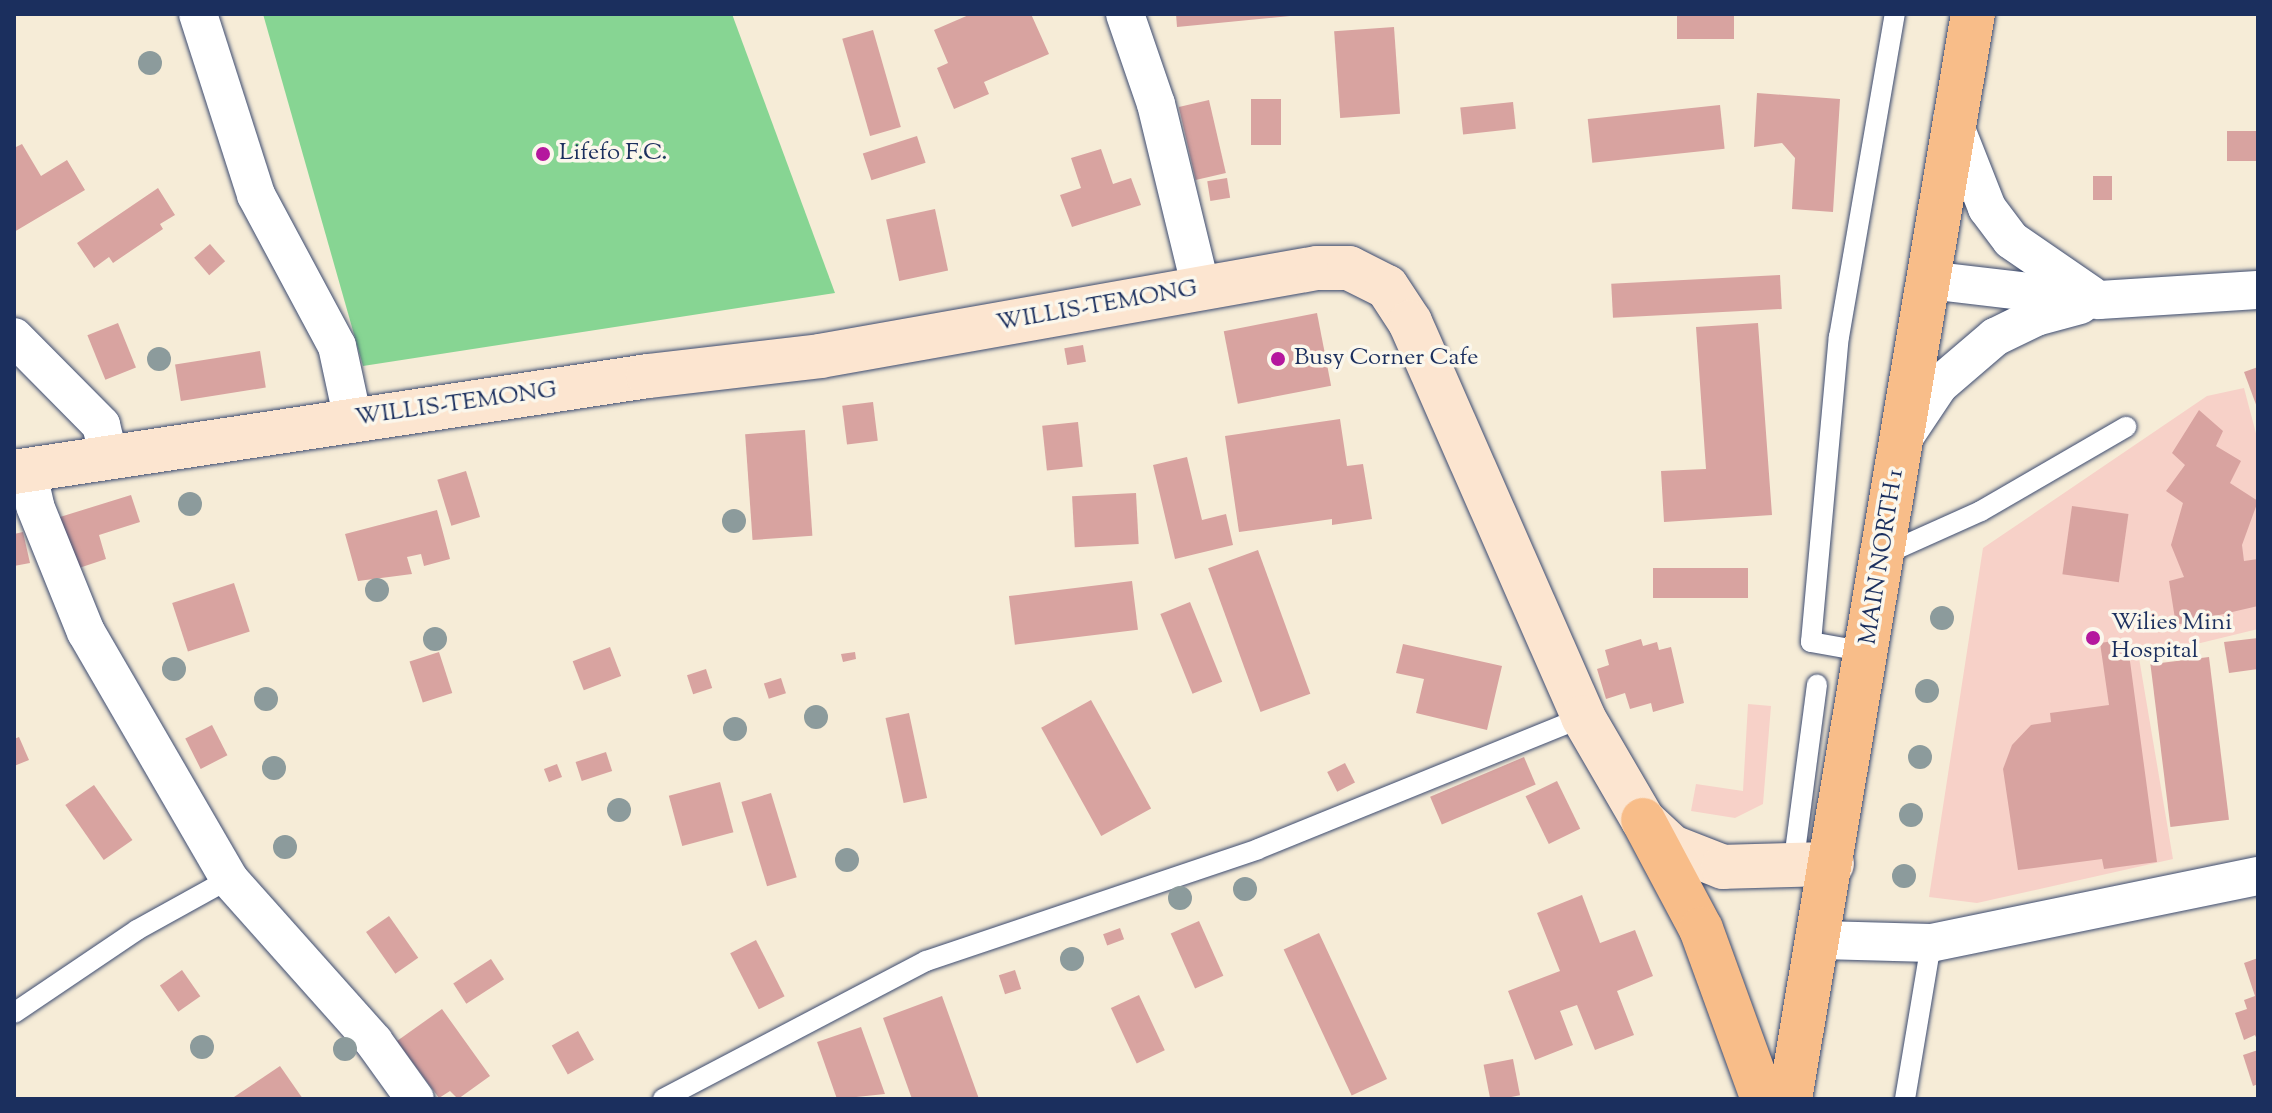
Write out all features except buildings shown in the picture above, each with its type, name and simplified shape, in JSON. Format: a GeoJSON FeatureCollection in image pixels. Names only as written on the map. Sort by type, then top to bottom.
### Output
{"type":"FeatureCollection","features":[{"type":"Feature","properties":{"kind":"main road","name":"MAIN NORTH 1"},"geometry":{"type":"LineString","coordinates":[[1790,1099],[1821,940],[1813,865],[1867,652],[1952,119],[1973,14]]}},
{"type":"Feature","properties":{"kind":"main road","name":"WILLIS-TEMONG"},"geometry":{"type":"LineString","coordinates":[[20,471],[353,420],[820,356],[1317,268],[1349,268],[1387,287],[1410,322],[1583,717],[1643,820],[1672,847],[1723,867],[1813,865]]}},
{"type":"Feature","properties":{"kind":"main road"},"geometry":{"type":"LineString","coordinates":[[1643,820],[1701,929],[1763,1099]]}},
{"type":"Feature","properties":{"kind":"street"},"geometry":{"type":"LineString","coordinates":[[198,14],[256,195],[337,346],[353,420]]}},
{"type":"Feature","properties":{"kind":"street"},"geometry":{"type":"LineString","coordinates":[[1125,14],[1156,104],[1201,288]]}},
{"type":"Feature","properties":{"kind":"street"},"geometry":{"type":"LineString","coordinates":[[1952,119],[1987,208],[2011,240],[2099,300]]}},
{"type":"Feature","properties":{"kind":"street"},"geometry":{"type":"LineString","coordinates":[[1928,280],[2099,300],[2258,290]]}},
{"type":"Feature","properties":{"kind":"street"},"geometry":{"type":"LineString","coordinates":[[1901,443],[1939,385],[1995,337],[2036,317],[2099,300]]}},
{"type":"Feature","properties":{"kind":"street"},"geometry":{"type":"LineString","coordinates":[[14,337],[101,425],[109,457]]}},
{"type":"Feature","properties":{"kind":"street"},"geometry":{"type":"LineString","coordinates":[[20,471],[86,632],[229,879],[374,1042],[415,1099]]}},
{"type":"Feature","properties":{"kind":"street"},"geometry":{"type":"LineString","coordinates":[[1821,940],[1931,943],[2258,876]]}},
{"type":"Feature","properties":{"kind":"lane"},"geometry":{"type":"LineString","coordinates":[[1867,652],[1811,642],[1839,337],[1895,14]]}},
{"type":"Feature","properties":{"kind":"lane"},"geometry":{"type":"LineString","coordinates":[[1883,555],[1981,511],[2126,427]]}},
{"type":"Feature","properties":{"kind":"lane"},"geometry":{"type":"LineString","coordinates":[[1813,865],[1817,685]]}},
{"type":"Feature","properties":{"kind":"lane"},"geometry":{"type":"LineString","coordinates":[[663,1099],[926,961],[1258,849],[1583,717]]}},
{"type":"Feature","properties":{"kind":"lane"},"geometry":{"type":"LineString","coordinates":[[14,1013],[137,930],[229,879]]}},
{"type":"Feature","properties":{"kind":"lane"},"geometry":{"type":"LineString","coordinates":[[1905,1099],[1931,943]]}},
{"type":"Feature","properties":{"kind":"shaded area","name":"Wilies Mini Hospital"},"geometry":{"type":"Polygon","coordinates":[[[2244,388],[2258,441],[2258,629],[2139,658],[2173,859],[1977,903],[1929,897],[1983,548],[2207,396],[2244,388]]]}},
{"type":"Feature","properties":{"kind":"shaded area"},"geometry":{"type":"Polygon","coordinates":[[[1748,704],[1771,706],[1763,804],[1735,818],[1691,811],[1696,784],[1743,791],[1748,704]]]}},
{"type":"Feature","properties":{"kind":"green space","name":"Lifefo F.C."},"geometry":{"type":"Polygon","coordinates":[[[263,14],[732,14],[835,293],[363,366],[263,14]]]}},
{"type":"Feature","properties":{"kind":"place","name":"Lifefo F.C."},"geometry":{"type":"Point","coordinates":[543,154]}},
{"type":"Feature","properties":{"kind":"place","name":"Busy Corner Cafe"},"geometry":{"type":"Point","coordinates":[1278,359]}},
{"type":"Feature","properties":{"kind":"place","name":"Wilies Mini Hospital"},"geometry":{"type":"Point","coordinates":[2093,638]}}]}
